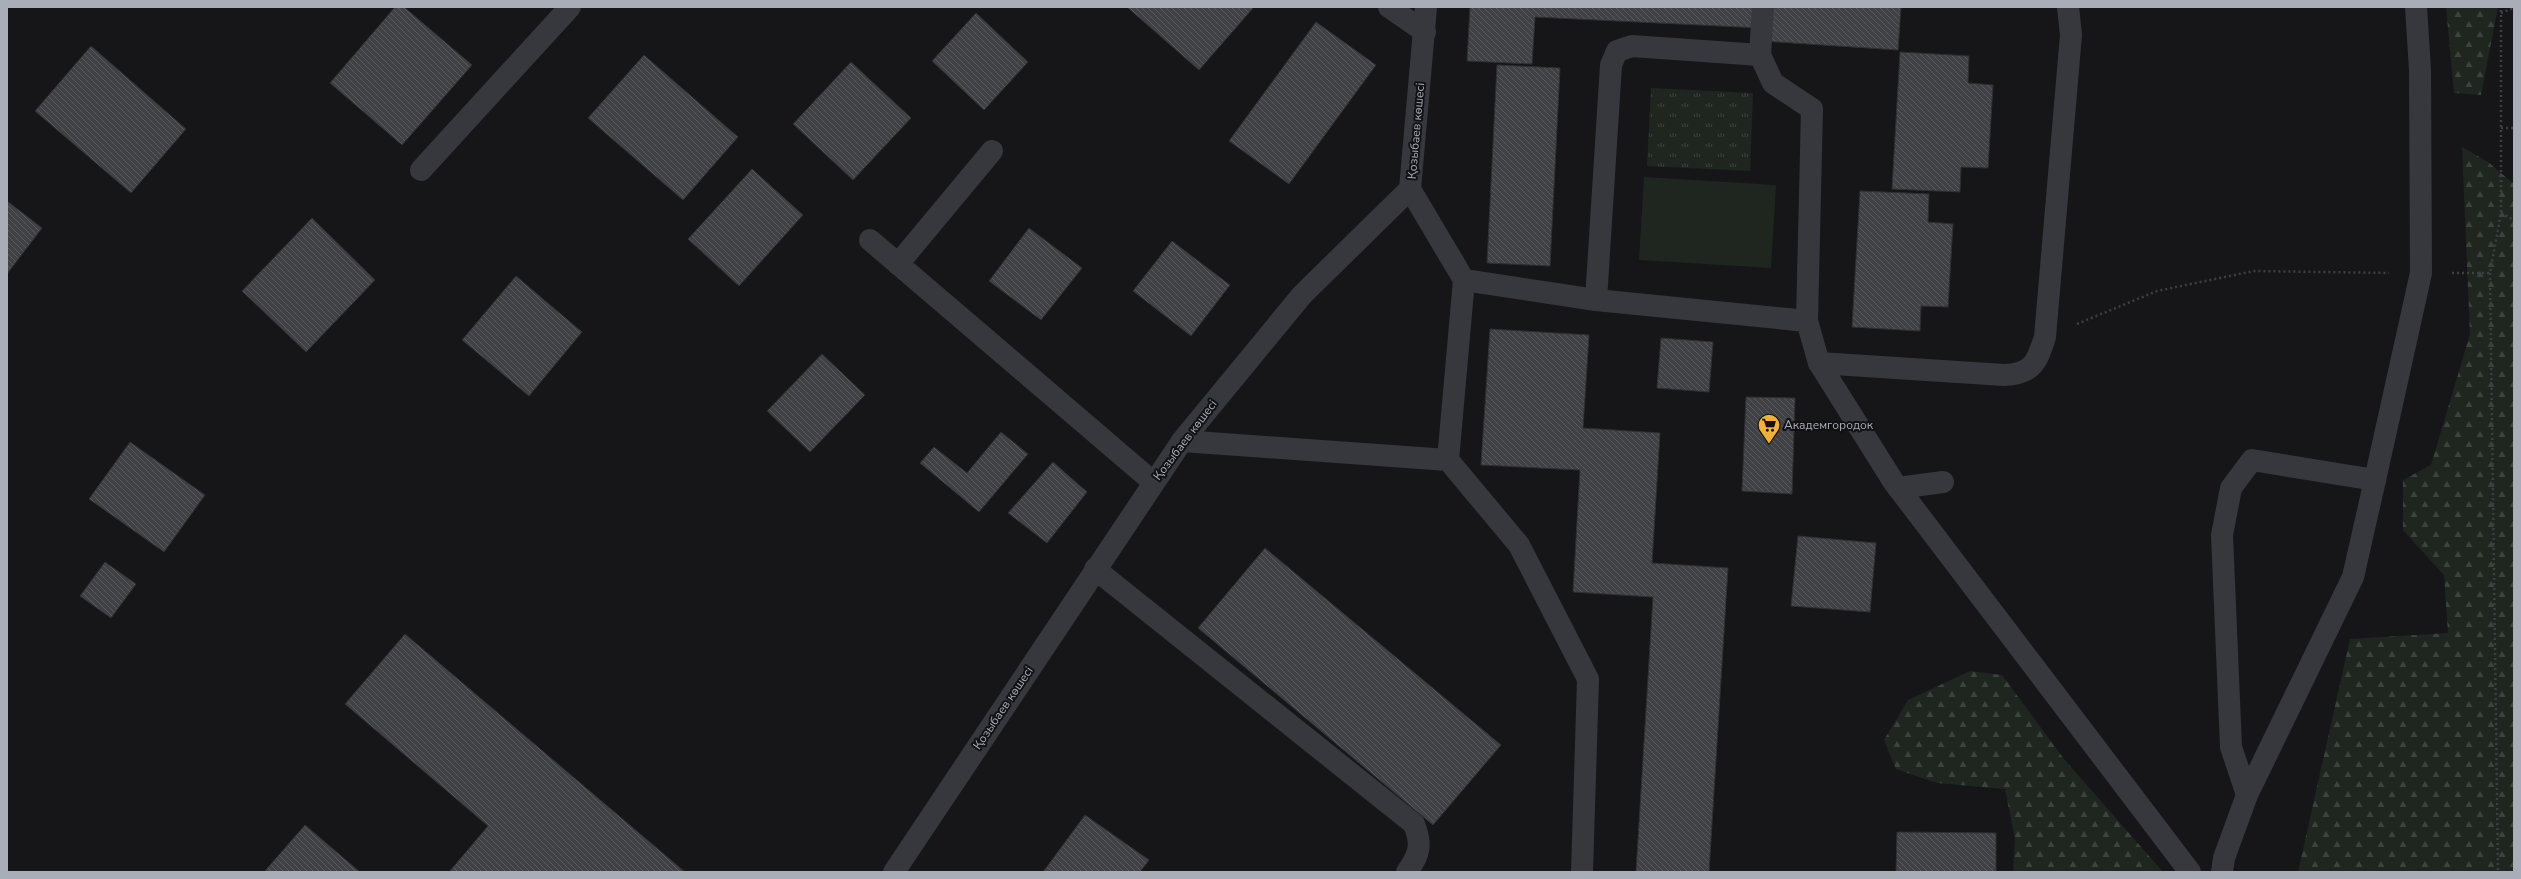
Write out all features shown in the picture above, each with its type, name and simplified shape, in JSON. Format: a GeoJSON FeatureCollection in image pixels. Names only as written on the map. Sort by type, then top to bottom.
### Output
{"type":"FeatureCollection","features":[{"type":"Feature","properties":{"kind":"street"},"geometry":{"type":"LineString","coordinates":[[420,170],[570,7]]}},
{"type":"Feature","properties":{"kind":"street"},"geometry":{"type":"LineString","coordinates":[[1389,7],[1425,32]]}},
{"type":"Feature","properties":{"kind":"street","name":"Қозыбаев көшесі"},"geometry":{"type":"LineString","coordinates":[[894,872],[1153,482],[1182,441],[1302,295],[1410,189],[1426,7]]}},
{"type":"Feature","properties":{"kind":"street"},"geometry":{"type":"LineString","coordinates":[[1763,7],[1760,55],[1773,83],[1812,109],[1807,321],[1819,363],[1898,488],[2190,872]]}},
{"type":"Feature","properties":{"kind":"street"},"geometry":{"type":"LineString","coordinates":[[1819,363],[2020,375],[2038,360],[2045,337],[2071,35],[2068,7]]}},
{"type":"Feature","properties":{"kind":"street"},"geometry":{"type":"LineString","coordinates":[[2222,872],[2224,858],[2247,795],[2353,577],[2375,480],[2421,273],[2420,70],[2416,7]]}},
{"type":"Feature","properties":{"kind":"street"},"geometry":{"type":"LineString","coordinates":[[1596,300],[1611,64],[1618,51],[1632,46],[1760,55]]}},
{"type":"Feature","properties":{"kind":"street"},"geometry":{"type":"LineString","coordinates":[[898,264],[992,150]]}},
{"type":"Feature","properties":{"kind":"street"},"geometry":{"type":"LineString","coordinates":[[1410,189],[1464,280],[1448,460],[1519,545],[1588,679],[1582,872]]}},
{"type":"Feature","properties":{"kind":"street"},"geometry":{"type":"LineString","coordinates":[[870,240],[1153,482]]}},
{"type":"Feature","properties":{"kind":"street"},"geometry":{"type":"LineString","coordinates":[[1464,280],[1596,300],[1807,321]]}},
{"type":"Feature","properties":{"kind":"street"},"geometry":{"type":"LineString","coordinates":[[1182,441],[1448,460]]}},
{"type":"Feature","properties":{"kind":"street"},"geometry":{"type":"LineString","coordinates":[[2247,795],[2231,747],[2222,535],[2231,488],[2252,460],[2375,480]]}},
{"type":"Feature","properties":{"kind":"street"},"geometry":{"type":"LineString","coordinates":[[1898,488],[1943,482]]}},
{"type":"Feature","properties":{"kind":"street"},"geometry":{"type":"LineString","coordinates":[[1095,569],[1414,824],[1421,840],[1414,862],[1407,872]]}},
{"type":"Feature","properties":{"kind":"path"},"geometry":{"type":"LineString","coordinates":[[2498,872],[2490,273],[2501,214],[2501,7]]}},
{"type":"Feature","properties":{"kind":"path"},"geometry":{"type":"LineString","coordinates":[[2501,13],[2514,8]]}},
{"type":"Feature","properties":{"kind":"path"},"geometry":{"type":"LineString","coordinates":[[2501,128],[2514,128]]}},
{"type":"Feature","properties":{"kind":"path"},"geometry":{"type":"LineString","coordinates":[[2501,214],[2514,220]]}},
{"type":"Feature","properties":{"kind":"path"},"geometry":{"type":"LineString","coordinates":[[2045,337],[2157,291],[2254,271],[2490,273]]}},
{"type":"Feature","properties":{"kind":"green space"},"geometry":{"type":"Polygon","coordinates":[[[2446,7],[2498,7],[2481,95],[2454,93],[2446,7]]]}},
{"type":"Feature","properties":{"kind":"green space"},"geometry":{"type":"Polygon","coordinates":[[[1651,88],[1753,93],[1750,171],[1647,166],[1651,88]]]}},
{"type":"Feature","properties":{"kind":"green space"},"geometry":{"type":"Polygon","coordinates":[[[2462,147],[2488,162],[2514,184],[2514,872],[2298,872],[2350,639],[2448,633],[2444,575],[2403,530],[2403,480],[2431,465],[2470,334],[2462,147]]]}},
{"type":"Feature","properties":{"kind":"green space"},"geometry":{"type":"Polygon","coordinates":[[[1644,177],[1776,185],[1771,268],[1639,260],[1644,177]]]}},
{"type":"Feature","properties":{"kind":"green space"},"geometry":{"type":"Polygon","coordinates":[[[1970,671],[2002,675],[2064,759],[2163,872],[2013,872],[2015,839],[2005,789],[1937,783],[1896,769],[1884,740],[1908,700],[1970,671]]]}},
{"type":"Feature","properties":{"kind":"building"},"geometry":{"type":"Polygon","coordinates":[[[395,7],[404,7],[472,65],[402,145],[330,83],[395,7]]]}},
{"type":"Feature","properties":{"kind":"building"},"geometry":{"type":"Polygon","coordinates":[[[1127,7],[1254,7],[1199,70],[1127,7]]]}},
{"type":"Feature","properties":{"kind":"building"},"geometry":{"type":"Polygon","coordinates":[[[1470,7],[1762,7],[1761,28],[1535,17],[1532,64],[1467,61],[1470,7]]]}},
{"type":"Feature","properties":{"kind":"building"},"geometry":{"type":"Polygon","coordinates":[[[1764,7],[1901,7],[1898,50],[1762,41],[1764,7]]]}},
{"type":"Feature","properties":{"kind":"building"},"geometry":{"type":"Polygon","coordinates":[[[976,13],[1028,62],[984,110],[932,61],[976,13]]]}},
{"type":"Feature","properties":{"kind":"building"},"geometry":{"type":"Polygon","coordinates":[[[1316,22],[1376,65],[1289,184],[1229,141],[1316,22]]]}},
{"type":"Feature","properties":{"kind":"building"},"geometry":{"type":"Polygon","coordinates":[[[91,46],[186,129],[131,193],[35,111],[91,46]]]}},
{"type":"Feature","properties":{"kind":"building"},"geometry":{"type":"Polygon","coordinates":[[[1900,52],[1969,56],[1968,83],[1993,85],[1988,168],[1961,167],[1960,192],[1892,189],[1900,52]]]}},
{"type":"Feature","properties":{"kind":"building"},"geometry":{"type":"Polygon","coordinates":[[[644,55],[738,137],[683,200],[588,118],[644,55]]]}},
{"type":"Feature","properties":{"kind":"building"},"geometry":{"type":"Polygon","coordinates":[[[851,62],[911,118],[853,180],[793,124],[851,62]]]}},
{"type":"Feature","properties":{"kind":"building"},"geometry":{"type":"Polygon","coordinates":[[[1497,65],[1560,68],[1550,266],[1487,263],[1497,65]]]}},
{"type":"Feature","properties":{"kind":"building"},"geometry":{"type":"Polygon","coordinates":[[[752,169],[803,215],[739,286],[688,239],[752,169]]]}},
{"type":"Feature","properties":{"kind":"building"},"geometry":{"type":"Polygon","coordinates":[[[1860,191],[1929,194],[1928,222],[1953,224],[1948,307],[1921,306],[1920,331],[1852,327],[1860,191]]]}},
{"type":"Feature","properties":{"kind":"building"},"geometry":{"type":"Polygon","coordinates":[[[7,201],[42,228],[7,274],[7,201]]]}},
{"type":"Feature","properties":{"kind":"building"},"geometry":{"type":"Polygon","coordinates":[[[312,218],[375,280],[306,352],[242,291],[312,218]]]}},
{"type":"Feature","properties":{"kind":"building"},"geometry":{"type":"Polygon","coordinates":[[[1029,228],[1082,268],[1041,320],[989,281],[1029,228]]]}},
{"type":"Feature","properties":{"kind":"building"},"geometry":{"type":"Polygon","coordinates":[[[1172,241],[1230,285],[1191,336],[1133,291],[1172,241]]]}},
{"type":"Feature","properties":{"kind":"building"},"geometry":{"type":"Polygon","coordinates":[[[516,276],[582,332],[529,396],[462,340],[516,276]]]}},
{"type":"Feature","properties":{"kind":"building"},"geometry":{"type":"Polygon","coordinates":[[[1490,329],[1589,335],[1583,428],[1660,433],[1652,563],[1728,568],[1709,872],[1636,872],[1653,597],[1573,592],[1580,470],[1481,465],[1490,329]]]}},
{"type":"Feature","properties":{"kind":"building"},"geometry":{"type":"Polygon","coordinates":[[[1661,338],[1713,342],[1709,392],[1657,388],[1661,338]]]}},
{"type":"Feature","properties":{"kind":"building"},"geometry":{"type":"Polygon","coordinates":[[[822,354],[865,395],[810,452],[767,411],[822,354]]]}},
{"type":"Feature","properties":{"kind":"building","name":"Академгородок"},"geometry":{"type":"Polygon","coordinates":[[[1746,397],[1795,398],[1792,494],[1742,491],[1746,397]]]}},
{"type":"Feature","properties":{"kind":"building"},"geometry":{"type":"Polygon","coordinates":[[[1001,432],[1028,454],[979,512],[920,463],[934,447],[967,473],[1001,432]]]}},
{"type":"Feature","properties":{"kind":"building"},"geometry":{"type":"Polygon","coordinates":[[[130,442],[205,495],[164,552],[89,499],[130,442]]]}},
{"type":"Feature","properties":{"kind":"building"},"geometry":{"type":"Polygon","coordinates":[[[1053,462],[1087,492],[1047,543],[1008,513],[1053,462]]]}},
{"type":"Feature","properties":{"kind":"building"},"geometry":{"type":"Polygon","coordinates":[[[1798,536],[1876,543],[1870,612],[1791,606],[1798,536]]]}},
{"type":"Feature","properties":{"kind":"building"},"geometry":{"type":"Polygon","coordinates":[[[1265,548],[1501,745],[1433,825],[1198,628],[1265,548]]]}},
{"type":"Feature","properties":{"kind":"building"},"geometry":{"type":"Polygon","coordinates":[[[105,562],[136,584],[111,618],[80,596],[105,562]]]}},
{"type":"Feature","properties":{"kind":"building"},"geometry":{"type":"Polygon","coordinates":[[[405,634],[685,872],[449,872],[488,826],[345,704],[405,634]]]}},
{"type":"Feature","properties":{"kind":"building"},"geometry":{"type":"Polygon","coordinates":[[[1085,815],[1149,860],[1140,872],[1043,872],[1085,815]]]}},
{"type":"Feature","properties":{"kind":"building"},"geometry":{"type":"Polygon","coordinates":[[[305,825],[360,872],[264,872],[305,825]]]}},
{"type":"Feature","properties":{"kind":"building"},"geometry":{"type":"Polygon","coordinates":[[[1897,832],[1996,833],[1996,872],[1896,872],[1897,832]]]}},
{"type":"Feature","properties":{"kind":"place","name":"Академгородок"},"geometry":{"type":"Point","coordinates":[1769,444]}}]}
